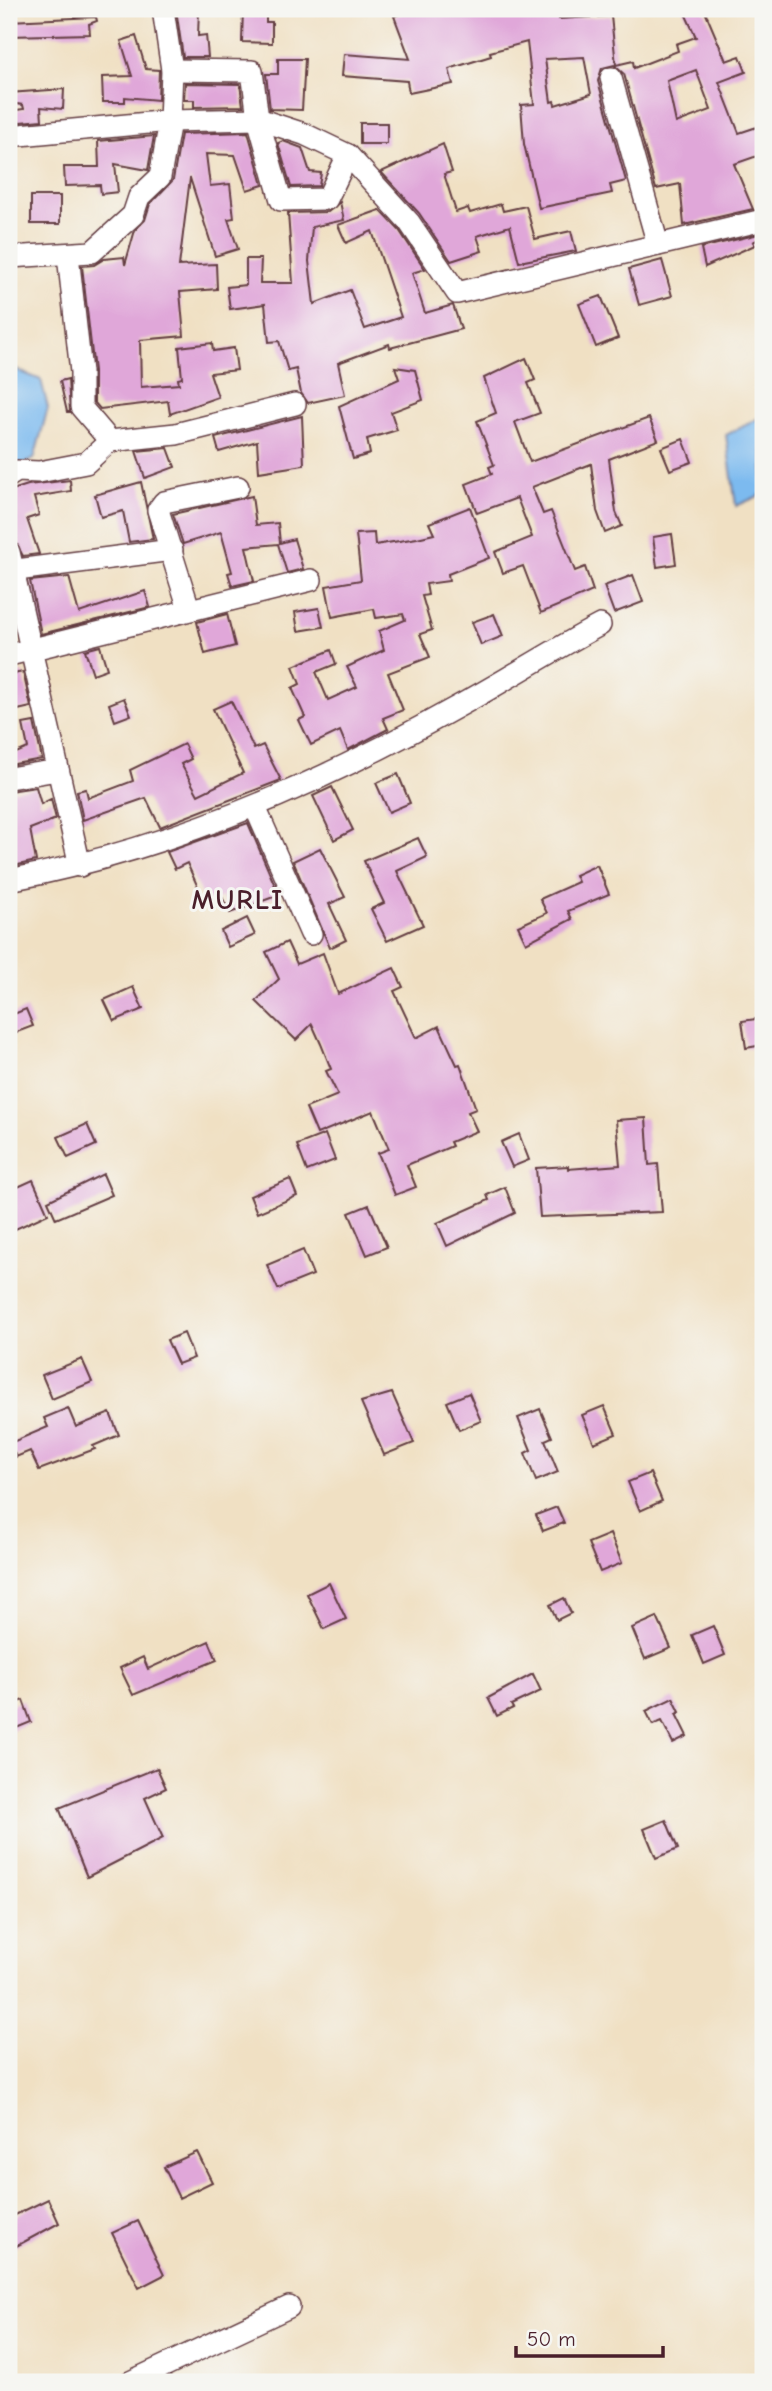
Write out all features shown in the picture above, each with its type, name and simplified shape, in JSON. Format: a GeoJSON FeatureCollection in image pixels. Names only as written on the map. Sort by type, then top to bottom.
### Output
{"type":"FeatureCollection","features":[{"type":"Feature","properties":{"kind":"street"},"geometry":{"type":"LineString","coordinates":[[9,257],[92,252],[133,215],[139,197],[160,177],[170,121],[172,70],[163,9]]}},
{"type":"Feature","properties":{"kind":"street"},"geometry":{"type":"LineString","coordinates":[[172,70],[252,71],[258,119],[282,200],[327,200],[348,155]]}},
{"type":"Feature","properties":{"kind":"street"},"geometry":{"type":"LineString","coordinates":[[611,78],[658,245]]}},
{"type":"Feature","properties":{"kind":"street"},"geometry":{"type":"LineString","coordinates":[[9,136],[170,121],[258,119],[304,134],[348,155],[409,222],[457,293],[763,220]]}},
{"type":"Feature","properties":{"kind":"street"},"geometry":{"type":"LineString","coordinates":[[68,254],[81,372],[82,407],[110,441]]}},
{"type":"Feature","properties":{"kind":"street"},"geometry":{"type":"LineString","coordinates":[[9,476],[17,471],[39,472],[86,463],[110,441],[176,434],[295,404]]}},
{"type":"Feature","properties":{"kind":"street"},"geometry":{"type":"LineString","coordinates":[[189,609],[159,506],[164,502],[238,487]]}},
{"type":"Feature","properties":{"kind":"street"},"geometry":{"type":"LineString","coordinates":[[9,571],[172,550]]}},
{"type":"Feature","properties":{"kind":"street"},"geometry":{"type":"LineString","coordinates":[[9,552],[33,648],[80,866]]}},
{"type":"Feature","properties":{"kind":"street"},"geometry":{"type":"LineString","coordinates":[[9,655],[311,580]]}},
{"type":"Feature","properties":{"kind":"street"},"geometry":{"type":"LineString","coordinates":[[10,872],[80,866],[160,842],[256,807],[417,729],[600,625]]}},
{"type":"Feature","properties":{"kind":"street"},"geometry":{"type":"LineString","coordinates":[[9,778],[58,770]]}},
{"type":"Feature","properties":{"kind":"street"},"geometry":{"type":"LineString","coordinates":[[256,807],[311,934]]}},
{"type":"Feature","properties":{"kind":"street"},"geometry":{"type":"LineString","coordinates":[[131,2382],[289,2307]]}},
{"type":"Feature","properties":{"kind":"water"},"geometry":{"type":"Polygon","coordinates":[[[9,367],[41,380],[48,408],[34,459],[9,471],[9,367]]]}},
{"type":"Feature","properties":{"kind":"water"},"geometry":{"type":"Polygon","coordinates":[[[763,416],[763,494],[736,506],[726,435],[763,416]]]}},
{"type":"Feature","properties":{"kind":"building"},"geometry":{"type":"Polygon","coordinates":[[[176,9],[199,9],[198,36],[206,35],[208,57],[183,57],[176,9]]]}},
{"type":"Feature","properties":{"kind":"building"},"geometry":{"type":"Polygon","coordinates":[[[243,9],[266,9],[266,22],[272,22],[272,43],[242,42],[243,9]]]}},
{"type":"Feature","properties":{"kind":"building"},"geometry":{"type":"Polygon","coordinates":[[[412,9],[558,9],[559,19],[611,16],[616,65],[633,61],[634,68],[678,51],[676,44],[696,37],[683,9],[704,9],[726,61],[740,56],[746,72],[719,82],[739,133],[763,125],[763,154],[734,164],[753,209],[684,225],[680,184],[656,189],[624,74],[614,65],[602,68],[598,81],[626,181],[610,185],[612,193],[539,208],[524,144],[521,105],[534,104],[527,42],[490,52],[491,56],[449,69],[453,84],[409,93],[407,81],[342,76],[344,54],[410,59],[394,16],[412,9]],[[584,57],[545,59],[551,102],[554,101],[555,105],[591,94],[584,57]],[[696,70],[667,81],[676,123],[711,110],[696,70]]]}},
{"type":"Feature","properties":{"kind":"building"},"geometry":{"type":"Polygon","coordinates":[[[96,17],[97,21],[89,24],[90,34],[9,36],[9,21],[96,17]]]}},
{"type":"Feature","properties":{"kind":"building"},"geometry":{"type":"Polygon","coordinates":[[[136,36],[146,69],[159,70],[158,100],[125,97],[125,102],[103,102],[102,77],[132,76],[121,41],[136,36]]]}},
{"type":"Feature","properties":{"kind":"building"},"geometry":{"type":"Polygon","coordinates":[[[278,59],[305,59],[302,110],[270,109],[266,74],[278,74],[278,59]]]}},
{"type":"Feature","properties":{"kind":"building"},"geometry":{"type":"Polygon","coordinates":[[[185,83],[240,84],[243,106],[194,107],[194,100],[184,100],[185,83]]]}},
{"type":"Feature","properties":{"kind":"building"},"geometry":{"type":"Polygon","coordinates":[[[64,89],[63,109],[41,107],[42,120],[9,123],[9,111],[24,109],[23,105],[9,103],[9,93],[64,89]]]}},
{"type":"Feature","properties":{"kind":"building"},"geometry":{"type":"Polygon","coordinates":[[[360,123],[387,123],[387,144],[360,144],[360,123]]]}},
{"type":"Feature","properties":{"kind":"building"},"geometry":{"type":"Polygon","coordinates":[[[248,132],[263,185],[247,190],[235,155],[206,154],[210,186],[230,184],[234,218],[228,219],[238,249],[215,256],[190,178],[179,266],[216,264],[217,289],[180,292],[184,336],[140,340],[141,387],[179,384],[178,379],[182,378],[179,347],[212,343],[213,351],[234,348],[237,370],[210,373],[218,397],[170,414],[168,401],[100,409],[94,402],[94,371],[82,266],[94,265],[104,259],[124,257],[125,265],[135,230],[145,220],[150,204],[173,180],[181,134],[248,132]]]}},
{"type":"Feature","properties":{"kind":"building"},"geometry":{"type":"Polygon","coordinates":[[[154,136],[148,170],[115,164],[118,192],[101,194],[100,185],[65,186],[64,167],[99,167],[98,141],[154,136]]]}},
{"type":"Feature","properties":{"kind":"building"},"geometry":{"type":"Polygon","coordinates":[[[283,141],[302,148],[310,172],[321,173],[319,186],[291,187],[278,143],[283,141]]]}},
{"type":"Feature","properties":{"kind":"building"},"geometry":{"type":"Polygon","coordinates":[[[443,144],[452,172],[444,174],[456,212],[468,208],[470,213],[501,204],[503,211],[526,206],[535,239],[571,231],[576,251],[519,262],[510,226],[477,236],[482,251],[451,261],[419,213],[381,172],[443,144]]]}},
{"type":"Feature","properties":{"kind":"building"},"geometry":{"type":"Polygon","coordinates":[[[31,196],[60,196],[60,224],[31,224],[31,196]]]}},
{"type":"Feature","properties":{"kind":"building"},"geometry":{"type":"Polygon","coordinates":[[[340,202],[344,220],[312,227],[309,261],[314,304],[350,290],[365,329],[401,317],[372,231],[346,243],[338,225],[380,210],[399,230],[425,269],[412,273],[425,313],[453,305],[461,329],[390,348],[389,344],[338,363],[345,395],[308,403],[301,393],[296,369],[288,371],[279,341],[269,342],[265,304],[230,309],[227,287],[246,285],[246,259],[261,259],[260,283],[293,283],[288,213],[328,212],[340,202]]]}},
{"type":"Feature","properties":{"kind":"building"},"geometry":{"type":"Polygon","coordinates":[[[763,233],[763,237],[753,242],[755,245],[705,267],[701,248],[763,233]]]}},
{"type":"Feature","properties":{"kind":"building"},"geometry":{"type":"Polygon","coordinates":[[[662,260],[672,296],[639,305],[629,269],[662,260]]]}},
{"type":"Feature","properties":{"kind":"building"},"geometry":{"type":"Polygon","coordinates":[[[601,296],[618,338],[596,347],[579,304],[601,296]]]}},
{"type":"Feature","properties":{"kind":"building"},"geometry":{"type":"Polygon","coordinates":[[[526,358],[535,380],[528,383],[540,413],[515,422],[530,462],[649,418],[658,440],[609,459],[616,512],[622,526],[605,533],[597,511],[591,464],[532,487],[543,514],[551,511],[575,571],[585,567],[593,591],[541,613],[523,566],[503,573],[495,552],[532,537],[517,498],[477,513],[466,484],[492,474],[489,467],[494,465],[477,421],[496,413],[484,378],[526,358]]]}},
{"type":"Feature","properties":{"kind":"building"},"geometry":{"type":"Polygon","coordinates":[[[395,367],[415,370],[423,400],[391,412],[397,430],[367,439],[370,454],[353,459],[339,406],[399,379],[395,367]]]}},
{"type":"Feature","properties":{"kind":"building"},"geometry":{"type":"Polygon","coordinates":[[[68,379],[70,412],[67,412],[60,381],[68,379]]]}},
{"type":"Feature","properties":{"kind":"building"},"geometry":{"type":"Polygon","coordinates":[[[302,416],[304,465],[259,472],[257,441],[219,452],[215,438],[302,416]]]}},
{"type":"Feature","properties":{"kind":"building"},"geometry":{"type":"Polygon","coordinates":[[[683,439],[692,462],[670,470],[661,448],[683,439]]]}},
{"type":"Feature","properties":{"kind":"building"},"geometry":{"type":"Polygon","coordinates":[[[168,448],[175,467],[145,478],[136,451],[168,448]]]}},
{"type":"Feature","properties":{"kind":"building"},"geometry":{"type":"Polygon","coordinates":[[[70,480],[71,491],[34,497],[39,515],[27,519],[39,554],[23,556],[9,530],[9,491],[28,485],[70,480]]]}},
{"type":"Feature","properties":{"kind":"building"},"geometry":{"type":"Polygon","coordinates":[[[141,482],[153,539],[129,542],[123,511],[101,517],[95,495],[141,482]]]}},
{"type":"Feature","properties":{"kind":"building"},"geometry":{"type":"Polygon","coordinates":[[[252,496],[256,525],[278,523],[280,543],[294,539],[303,569],[287,573],[278,544],[246,547],[254,581],[232,586],[228,573],[232,572],[221,532],[183,544],[173,514],[252,496]]]}},
{"type":"Feature","properties":{"kind":"building"},"geometry":{"type":"Polygon","coordinates":[[[470,507],[489,558],[448,574],[449,581],[426,584],[428,595],[422,596],[432,630],[420,634],[430,657],[388,673],[403,710],[383,718],[388,729],[348,750],[340,731],[311,745],[299,720],[305,717],[292,688],[300,684],[293,666],[331,650],[336,664],[316,672],[328,700],[357,687],[347,667],[384,650],[379,631],[405,620],[403,614],[376,618],[374,609],[332,617],[326,586],[361,580],[356,534],[374,533],[375,545],[434,534],[429,523],[470,507]]]}},
{"type":"Feature","properties":{"kind":"building"},"geometry":{"type":"Polygon","coordinates":[[[672,534],[676,564],[657,567],[653,537],[672,534]]]}},
{"type":"Feature","properties":{"kind":"building"},"geometry":{"type":"Polygon","coordinates":[[[633,575],[643,602],[614,613],[604,586],[633,575]]]}},
{"type":"Feature","properties":{"kind":"building"},"geometry":{"type":"Polygon","coordinates":[[[69,577],[79,613],[145,591],[150,607],[41,634],[30,581],[69,577]]]}},
{"type":"Feature","properties":{"kind":"building"},"geometry":{"type":"Polygon","coordinates":[[[319,608],[323,627],[298,631],[295,612],[319,608]]]}},
{"type":"Feature","properties":{"kind":"building"},"geometry":{"type":"Polygon","coordinates":[[[227,614],[235,646],[205,654],[197,622],[227,614]]]}},
{"type":"Feature","properties":{"kind":"building"},"geometry":{"type":"Polygon","coordinates":[[[494,614],[503,636],[481,645],[472,622],[494,614]]]}},
{"type":"Feature","properties":{"kind":"building"},"geometry":{"type":"Polygon","coordinates":[[[100,646],[107,669],[93,674],[85,650],[100,646]]]}},
{"type":"Feature","properties":{"kind":"building"},"geometry":{"type":"Polygon","coordinates":[[[23,672],[31,707],[9,712],[9,675],[23,672]]]}},
{"type":"Feature","properties":{"kind":"building"},"geometry":{"type":"Polygon","coordinates":[[[124,698],[131,715],[115,721],[109,704],[124,698]]]}},
{"type":"Feature","properties":{"kind":"building"},"geometry":{"type":"Polygon","coordinates":[[[231,701],[254,749],[263,745],[281,780],[160,827],[146,798],[83,820],[77,791],[86,789],[88,798],[133,781],[130,770],[184,744],[191,759],[181,764],[198,795],[243,773],[213,709],[231,701]]]}},
{"type":"Feature","properties":{"kind":"building"},"geometry":{"type":"Polygon","coordinates":[[[34,722],[42,759],[9,765],[9,756],[28,748],[23,724],[34,722]]]}},
{"type":"Feature","properties":{"kind":"building"},"geometry":{"type":"Polygon","coordinates":[[[398,774],[410,803],[389,812],[376,783],[398,774]]]}},
{"type":"Feature","properties":{"kind":"building"},"geometry":{"type":"Polygon","coordinates":[[[36,787],[41,804],[51,799],[56,819],[30,829],[36,861],[9,867],[9,791],[36,787]]]}},
{"type":"Feature","properties":{"kind":"building"},"geometry":{"type":"Polygon","coordinates":[[[332,787],[353,830],[334,840],[313,796],[332,787]]]}},
{"type":"Feature","properties":{"kind":"building"},"geometry":{"type":"Polygon","coordinates":[[[248,823],[279,895],[230,913],[222,897],[206,905],[187,863],[175,869],[167,852],[248,823]]]}},
{"type":"Feature","properties":{"kind":"building"},"geometry":{"type":"Polygon","coordinates":[[[418,838],[427,857],[397,871],[423,925],[387,941],[371,909],[384,903],[364,861],[418,838]]]}},
{"type":"Feature","properties":{"kind":"building"},"geometry":{"type":"Polygon","coordinates":[[[320,848],[345,897],[329,904],[346,940],[330,948],[293,861],[320,848]]]}},
{"type":"Feature","properties":{"kind":"building"},"geometry":{"type":"Polygon","coordinates":[[[597,865],[609,894],[568,911],[572,919],[526,943],[518,926],[547,913],[540,899],[578,882],[575,875],[597,865]]]}},
{"type":"Feature","properties":{"kind":"building"},"geometry":{"type":"Polygon","coordinates":[[[247,918],[255,935],[228,947],[221,931],[247,918]]]}},
{"type":"Feature","properties":{"kind":"building"},"geometry":{"type":"Polygon","coordinates":[[[287,942],[297,964],[323,953],[338,994],[394,968],[403,987],[394,991],[416,1038],[439,1026],[457,1065],[460,1064],[476,1109],[468,1112],[477,1131],[450,1142],[452,1146],[407,1165],[416,1187],[395,1195],[378,1153],[389,1149],[373,1111],[317,1134],[306,1108],[338,1095],[326,1071],[331,1069],[312,1024],[296,1040],[256,1001],[279,979],[266,952],[287,942]]]}},
{"type":"Feature","properties":{"kind":"building"},"geometry":{"type":"Polygon","coordinates":[[[133,987],[143,1009],[114,1021],[104,1000],[133,987]]]}},
{"type":"Feature","properties":{"kind":"building"},"geometry":{"type":"Polygon","coordinates":[[[26,1009],[33,1026],[9,1035],[9,1016],[26,1009]]]}},
{"type":"Feature","properties":{"kind":"building"},"geometry":{"type":"Polygon","coordinates":[[[763,1018],[763,1045],[746,1048],[742,1021],[763,1018]]]}},
{"type":"Feature","properties":{"kind":"building"},"geometry":{"type":"Polygon","coordinates":[[[646,1118],[649,1165],[658,1164],[662,1212],[540,1217],[536,1168],[568,1166],[568,1169],[620,1165],[616,1120],[646,1118]]]}},
{"type":"Feature","properties":{"kind":"building"},"geometry":{"type":"Polygon","coordinates":[[[87,1124],[96,1145],[68,1158],[58,1137],[87,1124]]]}},
{"type":"Feature","properties":{"kind":"building"},"geometry":{"type":"Polygon","coordinates":[[[325,1134],[335,1160],[307,1171],[297,1145],[325,1134]]]}},
{"type":"Feature","properties":{"kind":"building"},"geometry":{"type":"Polygon","coordinates":[[[519,1134],[529,1160],[512,1167],[501,1142],[519,1134]]]}},
{"type":"Feature","properties":{"kind":"building"},"geometry":{"type":"Polygon","coordinates":[[[103,1174],[112,1195],[56,1219],[48,1201],[103,1174]]]}},
{"type":"Feature","properties":{"kind":"building"},"geometry":{"type":"Polygon","coordinates":[[[290,1179],[297,1196],[257,1213],[250,1196],[290,1179]]]}},
{"type":"Feature","properties":{"kind":"building"},"geometry":{"type":"Polygon","coordinates":[[[33,1180],[48,1214],[9,1232],[9,1191],[33,1180]]]}},
{"type":"Feature","properties":{"kind":"building"},"geometry":{"type":"Polygon","coordinates":[[[505,1187],[515,1213],[447,1246],[437,1223],[489,1200],[487,1195],[505,1187]]]}},
{"type":"Feature","properties":{"kind":"building"},"geometry":{"type":"Polygon","coordinates":[[[369,1205],[387,1247],[367,1255],[349,1213],[369,1205]]]}},
{"type":"Feature","properties":{"kind":"building"},"geometry":{"type":"Polygon","coordinates":[[[303,1250],[313,1275],[278,1289],[267,1265],[303,1250]]]}},
{"type":"Feature","properties":{"kind":"building"},"geometry":{"type":"Polygon","coordinates":[[[184,1333],[194,1358],[178,1364],[167,1340],[184,1333]]]}},
{"type":"Feature","properties":{"kind":"building"},"geometry":{"type":"Polygon","coordinates":[[[82,1359],[92,1382],[52,1399],[42,1375],[82,1359]]]}},
{"type":"Feature","properties":{"kind":"building"},"geometry":{"type":"Polygon","coordinates":[[[392,1393],[414,1443],[384,1455],[361,1402],[392,1393]]]}},
{"type":"Feature","properties":{"kind":"building"},"geometry":{"type":"Polygon","coordinates":[[[469,1393],[481,1421],[459,1430],[447,1402],[469,1393]]]}},
{"type":"Feature","properties":{"kind":"building"},"geometry":{"type":"Polygon","coordinates":[[[604,1406],[616,1434],[594,1443],[582,1415],[604,1406]]]}},
{"type":"Feature","properties":{"kind":"building"},"geometry":{"type":"Polygon","coordinates":[[[68,1408],[76,1427],[110,1413],[119,1435],[93,1446],[95,1449],[39,1470],[30,1451],[16,1457],[10,1443],[48,1427],[44,1418],[68,1408]]]}},
{"type":"Feature","properties":{"kind":"building"},"geometry":{"type":"Polygon","coordinates":[[[540,1409],[552,1437],[545,1440],[558,1472],[536,1481],[525,1453],[531,1450],[518,1418],[540,1409]]]}},
{"type":"Feature","properties":{"kind":"building"},"geometry":{"type":"Polygon","coordinates":[[[650,1473],[662,1501],[640,1511],[628,1482],[650,1473]]]}},
{"type":"Feature","properties":{"kind":"building"},"geometry":{"type":"Polygon","coordinates":[[[557,1507],[564,1523],[543,1531],[536,1515],[557,1507]]]}},
{"type":"Feature","properties":{"kind":"building"},"geometry":{"type":"Polygon","coordinates":[[[610,1534],[622,1563],[600,1572],[588,1543],[610,1534]]]}},
{"type":"Feature","properties":{"kind":"building"},"geometry":{"type":"Polygon","coordinates":[[[329,1583],[346,1619],[324,1629],[307,1594],[329,1583]]]}},
{"type":"Feature","properties":{"kind":"building"},"geometry":{"type":"Polygon","coordinates":[[[564,1598],[571,1613],[557,1620],[550,1605],[564,1598]]]}},
{"type":"Feature","properties":{"kind":"building"},"geometry":{"type":"Polygon","coordinates":[[[657,1617],[671,1648],[645,1659],[632,1628],[657,1617]]]}},
{"type":"Feature","properties":{"kind":"building"},"geometry":{"type":"Polygon","coordinates":[[[713,1626],[725,1655],[704,1664],[692,1635],[713,1626]]]}},
{"type":"Feature","properties":{"kind":"building"},"geometry":{"type":"Polygon","coordinates":[[[209,1641],[217,1660],[133,1695],[120,1668],[143,1657],[148,1669],[209,1641]]]}},
{"type":"Feature","properties":{"kind":"building"},"geometry":{"type":"Polygon","coordinates":[[[533,1674],[541,1691],[511,1705],[513,1708],[497,1716],[488,1698],[533,1674]]]}},
{"type":"Feature","properties":{"kind":"building"},"geometry":{"type":"Polygon","coordinates":[[[673,1698],[680,1712],[676,1714],[687,1736],[673,1743],[662,1721],[653,1725],[646,1711],[673,1698]]]}},
{"type":"Feature","properties":{"kind":"building"},"geometry":{"type":"Polygon","coordinates":[[[23,1700],[31,1722],[9,1731],[9,1706],[23,1700]]]}},
{"type":"Feature","properties":{"kind":"building"},"geometry":{"type":"Polygon","coordinates":[[[157,1768],[166,1788],[145,1798],[163,1838],[87,1877],[59,1808],[157,1768]]]}},
{"type":"Feature","properties":{"kind":"building"},"geometry":{"type":"Polygon","coordinates":[[[666,1820],[678,1849],[656,1858],[644,1829],[666,1820]]]}},
{"type":"Feature","properties":{"kind":"building"},"geometry":{"type":"Polygon","coordinates":[[[197,2152],[212,2182],[179,2198],[164,2167],[197,2152]]]}},
{"type":"Feature","properties":{"kind":"building"},"geometry":{"type":"Polygon","coordinates":[[[48,2199],[59,2223],[9,2250],[9,2218],[48,2199]]]}},
{"type":"Feature","properties":{"kind":"building"},"geometry":{"type":"Polygon","coordinates":[[[138,2221],[164,2275],[139,2288],[112,2233],[138,2221]]]}},
{"type":"Feature","properties":{"kind":"district","name":"MURLI"},"geometry":{"type":"Point","coordinates":[238,899]}}]}
